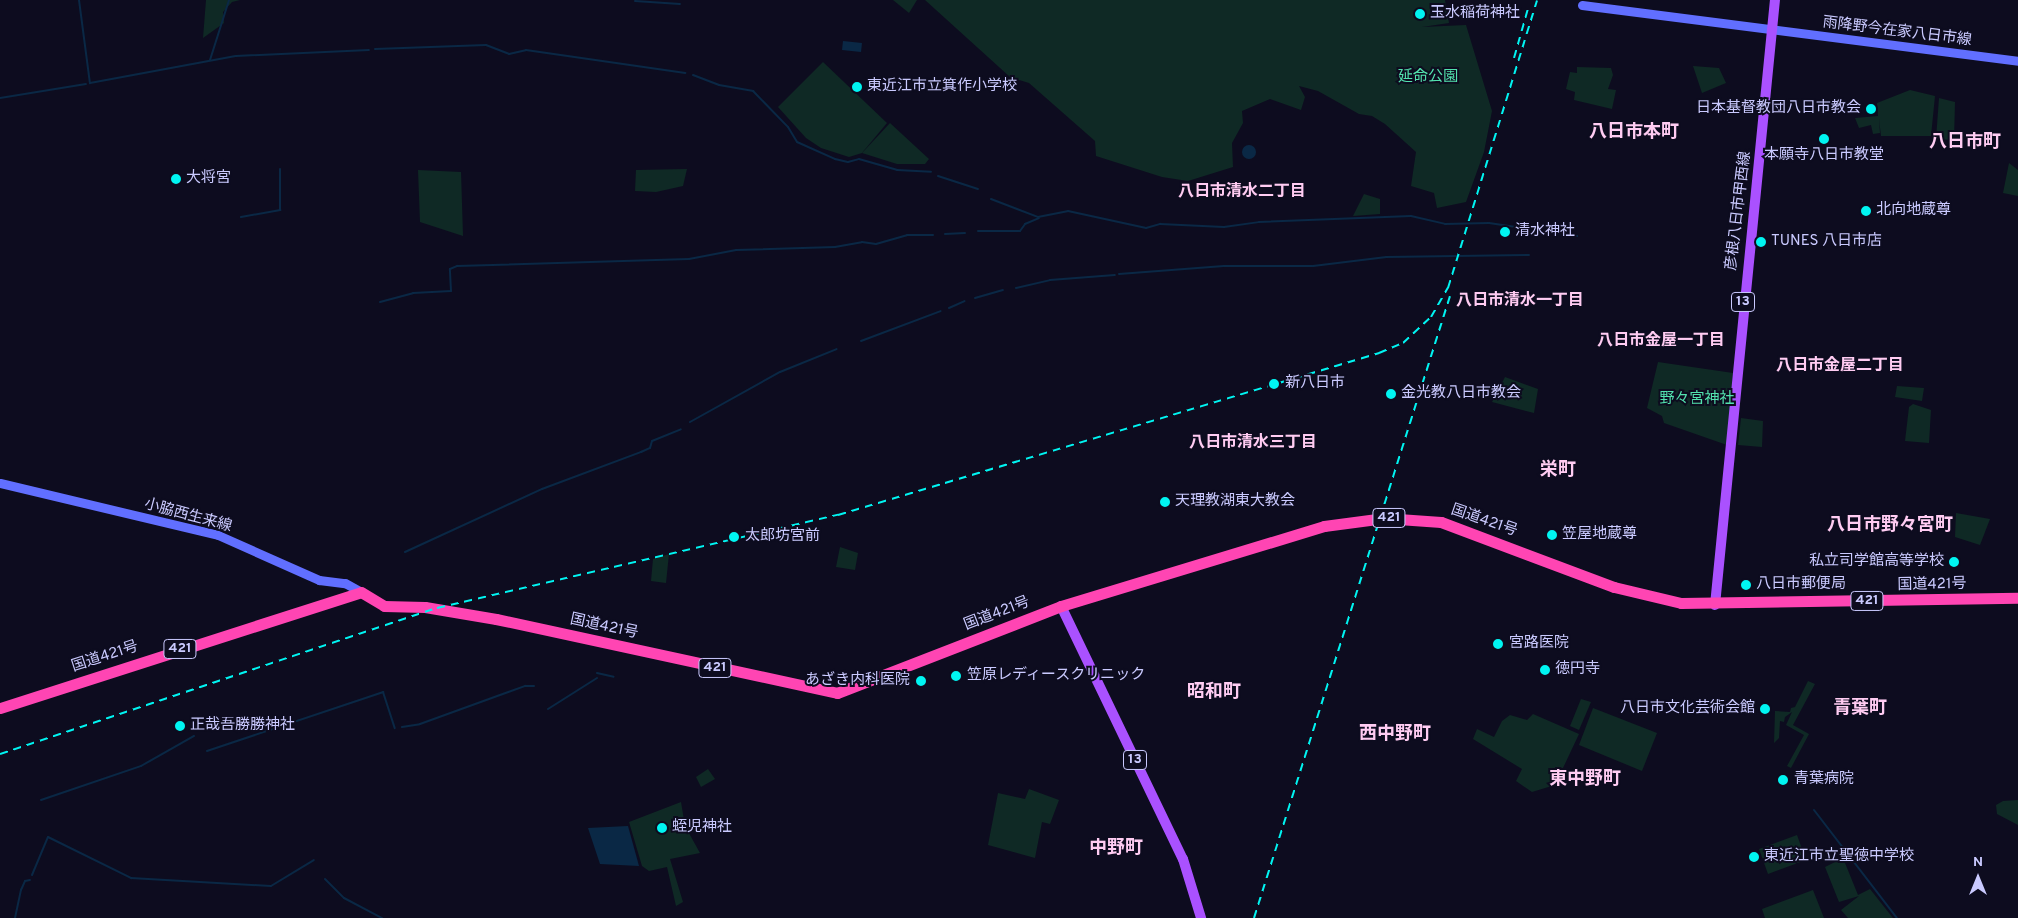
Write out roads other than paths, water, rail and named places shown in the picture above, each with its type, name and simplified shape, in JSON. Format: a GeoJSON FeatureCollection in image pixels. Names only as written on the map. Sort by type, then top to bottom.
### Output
{"type":"FeatureCollection","features":[{"type":"Feature","properties":{"kind":"highway","name":"国道421号"},"geometry":{"type":"LineString","coordinates":[[0,708],[361,592],[384,606],[425,607],[496,619],[837,693],[1060,606],[1324,526],[1384,518],[1442,522],[1636,594],[1681,603],[1715,605],[2018,598]]}},
{"type":"Feature","properties":{"kind":"main road","name":"彦根八日市甲西線"},"geometry":{"type":"LineString","coordinates":[[1715,605],[1747,256],[1760,160],[1775,0]]}},
{"type":"Feature","properties":{"kind":"main road","name":"雨降野今在家八日市線"},"geometry":{"type":"LineString","coordinates":[[1582,6],[2018,61]]}},
{"type":"Feature","properties":{"kind":"main road","name":"小脇西生来線"},"geometry":{"type":"LineString","coordinates":[[0,483],[218,535],[319,580],[345,583],[361,592]]}},
{"type":"Feature","properties":{"kind":"main road","name":"13"},"geometry":{"type":"LineString","coordinates":[[1060,606],[1148,798],[1170,822],[1187,868],[1201,918]]}},
{"type":"Feature","properties":{"kind":"water"},"geometry":{"type":"Polygon","coordinates":[[[843,41],[862,43],[861,52],[842,50],[843,41]]]}},
{"type":"Feature","properties":{"kind":"water"},"geometry":{"type":"Polygon","coordinates":[[[1246,145],[1252,145],[1256,152],[1252,159],[1246,159],[1242,155],[1242,149],[1246,145]]]}},
{"type":"Feature","properties":{"kind":"water"},"geometry":{"type":"Polygon","coordinates":[[[628,826],[639,866],[600,864],[588,828],[628,826]]]}},
{"type":"Feature","properties":{"kind":"waterway"},"geometry":{"type":"LineString","coordinates":[[79,0],[90,83],[236,56],[369,50]]}},
{"type":"Feature","properties":{"kind":"waterway"},"geometry":{"type":"LineString","coordinates":[[210,60],[229,0]]}},
{"type":"Feature","properties":{"kind":"waterway"},"geometry":{"type":"LineString","coordinates":[[635,1],[680,4]]}},
{"type":"Feature","properties":{"kind":"waterway"},"geometry":{"type":"LineString","coordinates":[[375,49],[486,45],[509,54],[526,50],[685,73]]}},
{"type":"Feature","properties":{"kind":"waterway"},"geometry":{"type":"LineString","coordinates":[[693,75],[719,85],[753,91],[788,127],[797,142],[835,159],[848,162],[859,159],[897,170],[931,172]]}},
{"type":"Feature","properties":{"kind":"waterway"},"geometry":{"type":"LineString","coordinates":[[0,98],[86,84]]}},
{"type":"Feature","properties":{"kind":"waterway"},"geometry":{"type":"LineString","coordinates":[[241,217],[280,210],[280,169]]}},
{"type":"Feature","properties":{"kind":"waterway"},"geometry":{"type":"LineString","coordinates":[[938,176],[978,189]]}},
{"type":"Feature","properties":{"kind":"waterway"},"geometry":{"type":"LineString","coordinates":[[991,199],[1038,217],[1068,211],[1146,228],[1160,224],[1224,227],[1259,222],[1411,216],[1445,224],[1489,223],[1577,236]]}},
{"type":"Feature","properties":{"kind":"waterway"},"geometry":{"type":"LineString","coordinates":[[978,231],[1020,231],[1025,224],[1039,218]]}},
{"type":"Feature","properties":{"kind":"waterway"},"geometry":{"type":"LineString","coordinates":[[945,234],[965,233]]}},
{"type":"Feature","properties":{"kind":"waterway"},"geometry":{"type":"LineString","coordinates":[[380,302],[413,293],[451,291],[450,269],[457,266],[689,259],[736,250],[835,247],[862,242],[876,244],[907,235],[933,235]]}},
{"type":"Feature","properties":{"kind":"waterway"},"geometry":{"type":"LineString","coordinates":[[1119,274],[1224,266],[1313,266],[1386,257],[1529,255]]}},
{"type":"Feature","properties":{"kind":"waterway"},"geometry":{"type":"LineString","coordinates":[[1016,288],[1050,280],[1115,275]]}},
{"type":"Feature","properties":{"kind":"waterway"},"geometry":{"type":"LineString","coordinates":[[975,298],[1003,290]]}},
{"type":"Feature","properties":{"kind":"waterway"},"geometry":{"type":"LineString","coordinates":[[949,308],[965,301]]}},
{"type":"Feature","properties":{"kind":"waterway"},"geometry":{"type":"LineString","coordinates":[[861,341],[941,311]]}},
{"type":"Feature","properties":{"kind":"waterway"},"geometry":{"type":"LineString","coordinates":[[690,422],[780,372],[837,349]]}},
{"type":"Feature","properties":{"kind":"waterway"},"geometry":{"type":"LineString","coordinates":[[405,552],[542,489],[650,448],[652,441],[681,429]]}},
{"type":"Feature","properties":{"kind":"waterway"},"geometry":{"type":"LineString","coordinates":[[597,673],[614,677]]}},
{"type":"Feature","properties":{"kind":"waterway"},"geometry":{"type":"LineString","coordinates":[[548,709],[597,678]]}},
{"type":"Feature","properties":{"kind":"waterway"},"geometry":{"type":"LineString","coordinates":[[402,727],[420,724],[525,686],[534,686]]}},
{"type":"Feature","properties":{"kind":"waterway"},"geometry":{"type":"LineString","coordinates":[[207,751],[383,692],[395,728]]}},
{"type":"Feature","properties":{"kind":"waterway"},"geometry":{"type":"LineString","coordinates":[[41,800],[141,766],[194,736]]}},
{"type":"Feature","properties":{"kind":"waterway"},"geometry":{"type":"LineString","coordinates":[[1814,810],[1897,918]]}},
{"type":"Feature","properties":{"kind":"waterway"},"geometry":{"type":"LineString","coordinates":[[32,875],[48,837],[131,878],[271,886],[314,860]]}},
{"type":"Feature","properties":{"kind":"waterway"},"geometry":{"type":"LineString","coordinates":[[325,879],[344,898],[382,918]]}},
{"type":"Feature","properties":{"kind":"waterway"},"geometry":{"type":"LineString","coordinates":[[15,918],[21,890],[25,881],[30,880]]}},
{"type":"Feature","properties":{"kind":"railway"},"geometry":{"type":"LineString","coordinates":[[0,754],[437,608],[838,515],[1379,353],[1403,343],[1431,317],[1448,288],[1537,0]]}},
{"type":"Feature","properties":{"kind":"railway"},"geometry":{"type":"LineString","coordinates":[[1514,58],[1529,5]]}},
{"type":"Feature","properties":{"kind":"railway"},"geometry":{"type":"LineString","coordinates":[[1254,918],[1450,296]]}},
{"type":"Feature","properties":{"kind":"place","name":"玉水稲荷神社"},"geometry":{"type":"Point","coordinates":[1420,14]}},
{"type":"Feature","properties":{"kind":"place","name":"東近江市立箕作小学校"},"geometry":{"type":"Point","coordinates":[857,87]}},
{"type":"Feature","properties":{"kind":"place","name":"日本基督教団八日市教会"},"geometry":{"type":"Point","coordinates":[1871,109]}},
{"type":"Feature","properties":{"kind":"place","name":"本願寺八日市教堂"},"geometry":{"type":"Point","coordinates":[1824,139]}},
{"type":"Feature","properties":{"kind":"place","name":"大将宮"},"geometry":{"type":"Point","coordinates":[176,179]}},
{"type":"Feature","properties":{"kind":"place","name":"北向地蔵尊"},"geometry":{"type":"Point","coordinates":[1866,211]}},
{"type":"Feature","properties":{"kind":"place","name":"清水神社"},"geometry":{"type":"Point","coordinates":[1505,232]}},
{"type":"Feature","properties":{"kind":"place","name":"TUNES 八日市店"},"geometry":{"type":"Point","coordinates":[1761,242]}},
{"type":"Feature","properties":{"kind":"place","name":"新八日市"},"geometry":{"type":"Point","coordinates":[1274,384]}},
{"type":"Feature","properties":{"kind":"place","name":"金光教八日市教会"},"geometry":{"type":"Point","coordinates":[1391,394]}},
{"type":"Feature","properties":{"kind":"place","name":"天理教湖東大教会"},"geometry":{"type":"Point","coordinates":[1165,502]}},
{"type":"Feature","properties":{"kind":"place","name":"笠屋地蔵尊"},"geometry":{"type":"Point","coordinates":[1552,535]}},
{"type":"Feature","properties":{"kind":"place","name":"太郎坊宮前"},"geometry":{"type":"Point","coordinates":[734,537]}},
{"type":"Feature","properties":{"kind":"place","name":"私立司学館高等学校"},"geometry":{"type":"Point","coordinates":[1954,562]}},
{"type":"Feature","properties":{"kind":"place","name":"八日市郵便局"},"geometry":{"type":"Point","coordinates":[1746,585]}},
{"type":"Feature","properties":{"kind":"place","name":"宮路医院"},"geometry":{"type":"Point","coordinates":[1498,644]}},
{"type":"Feature","properties":{"kind":"place","name":"徳円寺"},"geometry":{"type":"Point","coordinates":[1545,670]}},
{"type":"Feature","properties":{"kind":"place","name":"笠原レディースクリニック"},"geometry":{"type":"Point","coordinates":[956,676]}},
{"type":"Feature","properties":{"kind":"place","name":"あざき内科医院"},"geometry":{"type":"Point","coordinates":[921,681]}},
{"type":"Feature","properties":{"kind":"place","name":"八日市文化芸術会館"},"geometry":{"type":"Point","coordinates":[1765,709]}},
{"type":"Feature","properties":{"kind":"place","name":"正哉吾勝勝神社"},"geometry":{"type":"Point","coordinates":[180,726]}},
{"type":"Feature","properties":{"kind":"place","name":"青葉病院"},"geometry":{"type":"Point","coordinates":[1783,780]}},
{"type":"Feature","properties":{"kind":"place","name":"蛭児神社"},"geometry":{"type":"Point","coordinates":[662,828]}},
{"type":"Feature","properties":{"kind":"place","name":"東近江市立聖徳中学校"},"geometry":{"type":"Point","coordinates":[1754,857]}},
{"type":"Feature","properties":{"kind":"district","name":"八日市本町"},"geometry":{"type":"Point","coordinates":[1634,133]}},
{"type":"Feature","properties":{"kind":"district","name":"八日市町"},"geometry":{"type":"Point","coordinates":[1965,143]}},
{"type":"Feature","properties":{"kind":"district","name":"八日市清水二丁目"},"geometry":{"type":"Point","coordinates":[1242,192]}},
{"type":"Feature","properties":{"kind":"district","name":"八日市清水一丁目"},"geometry":{"type":"Point","coordinates":[1520,301]}},
{"type":"Feature","properties":{"kind":"district","name":"八日市金屋一丁目"},"geometry":{"type":"Point","coordinates":[1661,341]}},
{"type":"Feature","properties":{"kind":"district","name":"八日市金屋二丁目"},"geometry":{"type":"Point","coordinates":[1840,366]}},
{"type":"Feature","properties":{"kind":"district","name":"八日市清水三丁目"},"geometry":{"type":"Point","coordinates":[1253,443]}},
{"type":"Feature","properties":{"kind":"district","name":"栄町"},"geometry":{"type":"Point","coordinates":[1558,471]}},
{"type":"Feature","properties":{"kind":"district","name":"八日市野々宮町"},"geometry":{"type":"Point","coordinates":[1890,526]}},
{"type":"Feature","properties":{"kind":"district","name":"昭和町"},"geometry":{"type":"Point","coordinates":[1214,693]}},
{"type":"Feature","properties":{"kind":"district","name":"青葉町"},"geometry":{"type":"Point","coordinates":[1860,709]}},
{"type":"Feature","properties":{"kind":"district","name":"西中野町"},"geometry":{"type":"Point","coordinates":[1395,735]}},
{"type":"Feature","properties":{"kind":"district","name":"東中野町"},"geometry":{"type":"Point","coordinates":[1585,780]}},
{"type":"Feature","properties":{"kind":"district","name":"中野町"},"geometry":{"type":"Point","coordinates":[1116,849]}},
{"type":"Feature","properties":{"kind":"park label","name":"延命公園"},"geometry":{"type":"Point","coordinates":[1428,78]}},
{"type":"Feature","properties":{"kind":"park label","name":"野々宮神社"},"geometry":{"type":"Point","coordinates":[1697,400]}}]}
